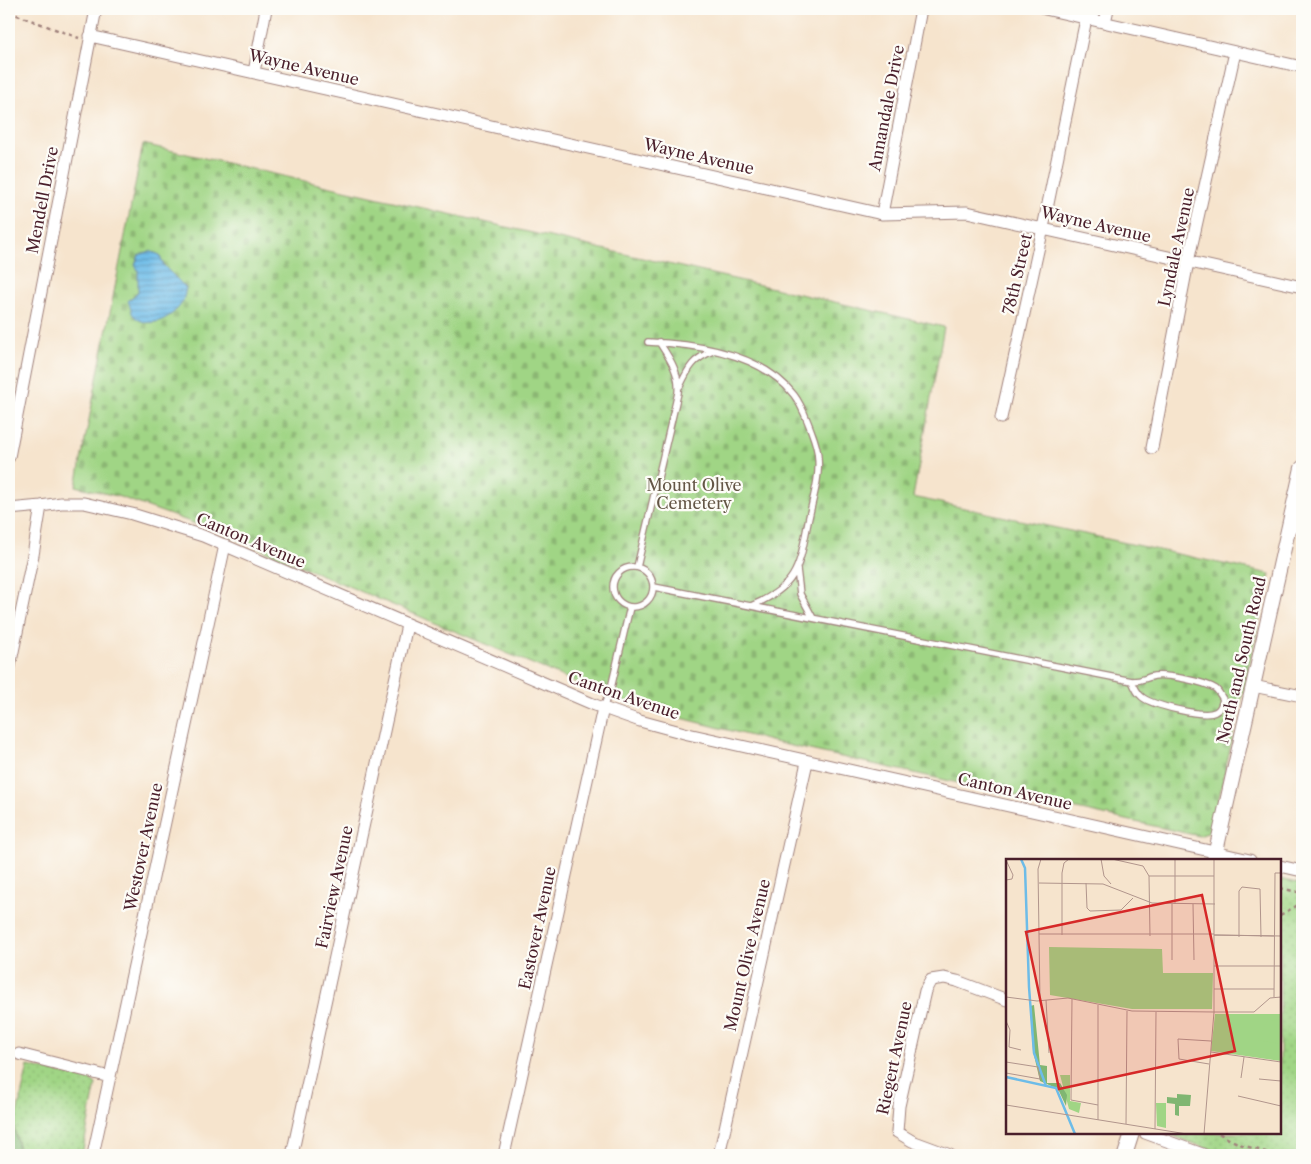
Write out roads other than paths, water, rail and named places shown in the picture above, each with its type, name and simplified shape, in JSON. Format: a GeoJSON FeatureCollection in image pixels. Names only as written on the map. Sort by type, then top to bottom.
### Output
{"type":"FeatureCollection","features":[{"type":"Feature","properties":{"kind":"street","name":"Mendell Drive"},"geometry":{"type":"LineString","coordinates":[[9,457],[96,9]]}},
{"type":"Feature","properties":{"kind":"street"},"geometry":{"type":"LineString","coordinates":[[254,72],[266,9]]}},
{"type":"Feature","properties":{"kind":"street","name":"Annandale Drive"},"geometry":{"type":"LineString","coordinates":[[882,214],[921,9]]}},
{"type":"Feature","properties":{"kind":"street"},"geometry":{"type":"LineString","coordinates":[[1045,9],[1302,67]]}},
{"type":"Feature","properties":{"kind":"street"},"geometry":{"type":"LineString","coordinates":[[1105,22],[1108,9]]}},
{"type":"Feature","properties":{"kind":"street","name":"78th Street"},"geometry":{"type":"LineString","coordinates":[[1001,418],[1044,228],[1086,19]]}},
{"type":"Feature","properties":{"kind":"street","name":"Wayne Avenue"},"geometry":{"type":"LineString","coordinates":[[90,39],[254,72],[882,214],[967,212],[1302,287]]}},
{"type":"Feature","properties":{"kind":"street","name":"Lyndale Avenue"},"geometry":{"type":"LineString","coordinates":[[1152,448],[1188,262],[1234,52]]}},
{"type":"Feature","properties":{"kind":"street","name":"North and South Road"},"geometry":{"type":"LineString","coordinates":[[1215,857],[1253,686],[1296,527],[1302,468]]}},
{"type":"Feature","properties":{"kind":"street","name":"Canton Avenue"},"geometry":{"type":"LineString","coordinates":[[9,509],[60,503],[84,503],[132,514],[194,533],[406,625],[603,708],[640,721],[688,734],[1215,857],[1238,859]]}},
{"type":"Feature","properties":{"kind":"street"},"geometry":{"type":"LineString","coordinates":[[9,671],[41,506]]}},
{"type":"Feature","properties":{"kind":"street","name":"Westover Avenue"},"geometry":{"type":"LineString","coordinates":[[94,1155],[225,546]]}},
{"type":"Feature","properties":{"kind":"street","name":"Fairview Avenue"},"geometry":{"type":"LineString","coordinates":[[292,1155],[406,625]]}},
{"type":"Feature","properties":{"kind":"street"},"geometry":{"type":"LineString","coordinates":[[1253,686],[1302,696]]}},
{"type":"Feature","properties":{"kind":"street","name":"Eastover Avenue"},"geometry":{"type":"LineString","coordinates":[[504,1155],[603,708]]}},
{"type":"Feature","properties":{"kind":"street","name":"Mount Olive Avenue"},"geometry":{"type":"LineString","coordinates":[[720,1155],[807,762]]}},
{"type":"Feature","properties":{"kind":"street"},"geometry":{"type":"LineString","coordinates":[[1281,866],[1302,871]]}},
{"type":"Feature","properties":{"kind":"street","name":"Riegert Avenue"},"geometry":{"type":"LineString","coordinates":[[950,1155],[912,1141],[897,1132],[899,1106],[925,991],[932,980],[944,978],[1006,1000]]}},
{"type":"Feature","properties":{"kind":"street"},"geometry":{"type":"LineString","coordinates":[[14,1052],[110,1077]]}},
{"type":"Feature","properties":{"kind":"street"},"geometry":{"type":"LineString","coordinates":[[1125,1155],[1132,1134]]}},
{"type":"Feature","properties":{"kind":"street"},"geometry":{"type":"LineString","coordinates":[[1148,1134],[1205,1155]]}},
{"type":"Feature","properties":{"kind":"lane"},"geometry":{"type":"LineString","coordinates":[[648,342],[715,351],[742,359],[760,367],[777,379],[793,394],[803,410],[815,441],[818,458],[817,476],[802,555],[790,581],[770,598],[751,606]]}},
{"type":"Feature","properties":{"kind":"lane"},"geometry":{"type":"LineString","coordinates":[[637,567],[678,393],[679,381],[659,342]]}},
{"type":"Feature","properties":{"kind":"lane"},"geometry":{"type":"LineString","coordinates":[[678,393],[691,364],[700,356],[715,351]]}},
{"type":"Feature","properties":{"kind":"lane"},"geometry":{"type":"LineString","coordinates":[[637,567],[649,574],[654,587],[649,600],[644,604],[630,607],[618,600],[613,589],[614,582],[625,568],[637,567]]}},
{"type":"Feature","properties":{"kind":"lane"},"geometry":{"type":"LineString","coordinates":[[797,569],[800,594],[813,618]]}},
{"type":"Feature","properties":{"kind":"lane"},"geometry":{"type":"LineString","coordinates":[[654,587],[1132,680],[1143,681],[1154,676],[1167,676],[1205,684],[1217,690],[1223,699],[1221,706],[1216,712],[1206,714],[1152,704],[1141,697],[1132,680]]}},
{"type":"Feature","properties":{"kind":"lane"},"geometry":{"type":"LineString","coordinates":[[603,708],[612,688],[630,607]]}},
{"type":"Feature","properties":{"kind":"water"},"geometry":{"type":"Polygon","coordinates":[[[150,251],[160,255],[164,266],[186,288],[183,301],[178,308],[160,321],[146,322],[134,316],[128,301],[138,292],[138,270],[135,265],[139,255],[150,251]]]}},
{"type":"Feature","properties":{"kind":"park label","name":"Mount Olive Cemetery"},"geometry":{"type":"Point","coordinates":[694,494]}}]}
